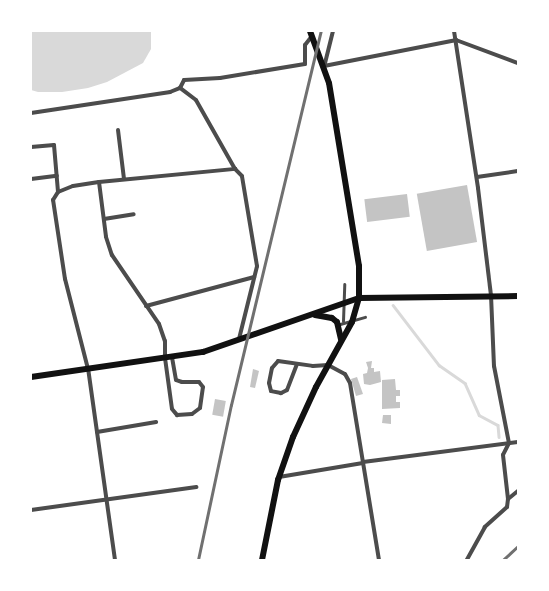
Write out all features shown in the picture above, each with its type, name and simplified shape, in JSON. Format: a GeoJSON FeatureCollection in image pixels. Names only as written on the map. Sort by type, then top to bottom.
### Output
{"type":"FeatureCollection","features":[{"type":"Feature","properties":{"kind":"highway"},"geometry":{"type":"LineString","coordinates":[[262,560],[279,478],[302,416],[352,322],[359,298],[359,266],[329,83],[311,34]]}},
{"type":"Feature","properties":{"kind":"highway"},"geometry":{"type":"LineString","coordinates":[[31,377],[203,352],[359,298],[518,296]]}},
{"type":"Feature","properties":{"kind":"highway"},"geometry":{"type":"LineString","coordinates":[[313,314],[332,318],[336,322],[341,336],[340,344]]}},
{"type":"Feature","properties":{"kind":"street"},"geometry":{"type":"LineString","coordinates":[[333,31],[324,66],[456,40],[518,63]]}},
{"type":"Feature","properties":{"kind":"street"},"geometry":{"type":"LineString","coordinates":[[454,31],[477,177],[491,295],[494,366],[509,443],[503,455],[508,499],[507,507],[485,528],[467,560]]}},
{"type":"Feature","properties":{"kind":"street"},"geometry":{"type":"LineString","coordinates":[[31,113],[170,92],[180,88],[184,80],[220,78],[305,64],[305,45],[311,34]]}},
{"type":"Feature","properties":{"kind":"street"},"geometry":{"type":"LineString","coordinates":[[180,88],[196,100],[235,169],[242,176],[257,266],[239,339]]}},
{"type":"Feature","properties":{"kind":"street"},"geometry":{"type":"LineString","coordinates":[[118,130],[124,179]]}},
{"type":"Feature","properties":{"kind":"street"},"geometry":{"type":"LineString","coordinates":[[31,147],[54,145],[58,192],[53,200],[65,279],[88,369],[115,560]]}},
{"type":"Feature","properties":{"kind":"street"},"geometry":{"type":"LineString","coordinates":[[58,192],[73,186],[99,182],[235,169]]}},
{"type":"Feature","properties":{"kind":"street"},"geometry":{"type":"LineString","coordinates":[[477,177],[518,170]]}},
{"type":"Feature","properties":{"kind":"street"},"geometry":{"type":"LineString","coordinates":[[31,179],[57,176]]}},
{"type":"Feature","properties":{"kind":"street"},"geometry":{"type":"LineString","coordinates":[[99,182],[104,219],[112,255],[159,324],[165,341],[172,409],[178,415],[195,413],[200,408],[203,387],[199,382],[176,380],[168,358]]}},
{"type":"Feature","properties":{"kind":"street"},"geometry":{"type":"LineString","coordinates":[[104,219],[134,214]]}},
{"type":"Feature","properties":{"kind":"street"},"geometry":{"type":"LineString","coordinates":[[146,306],[254,277]]}},
{"type":"Feature","properties":{"kind":"street"},"geometry":{"type":"LineString","coordinates":[[344,284],[341,323],[365,317]]}},
{"type":"Feature","properties":{"kind":"street"},"geometry":{"type":"LineString","coordinates":[[297,364],[287,390],[281,393],[271,390],[269,383],[272,368],[278,361],[328,365],[345,374],[350,383],[379,560]]}},
{"type":"Feature","properties":{"kind":"street"},"geometry":{"type":"LineString","coordinates":[[97,432],[156,422]]}},
{"type":"Feature","properties":{"kind":"street"},"geometry":{"type":"LineString","coordinates":[[279,478],[363,462],[518,442]]}},
{"type":"Feature","properties":{"kind":"street"},"geometry":{"type":"LineString","coordinates":[[31,510],[196,487]]}},
{"type":"Feature","properties":{"kind":"street"},"geometry":{"type":"LineString","coordinates":[[508,499],[518,491]]}},
{"type":"Feature","properties":{"kind":"shaded area"},"geometry":{"type":"Polygon","coordinates":[[[31,31],[151,31],[151,49],[143,63],[107,82],[88,88],[62,92],[38,92],[31,90],[31,31]]]}},
{"type":"Feature","properties":{"kind":"building"},"geometry":{"type":"Polygon","coordinates":[[[467,185],[477,242],[427,251],[417,194],[467,185]]]}},
{"type":"Feature","properties":{"kind":"building"},"geometry":{"type":"Polygon","coordinates":[[[407,194],[410,217],[367,222],[364,199],[407,194]]]}},
{"type":"Feature","properties":{"kind":"building"},"geometry":{"type":"Polygon","coordinates":[[[372,361],[371,368],[374,368],[374,372],[380,371],[381,382],[370,385],[364,384],[363,374],[367,373],[368,368],[366,362],[372,361]]]}},
{"type":"Feature","properties":{"kind":"building"},"geometry":{"type":"Polygon","coordinates":[[[253,369],[259,371],[255,388],[250,387],[253,369]]]}},
{"type":"Feature","properties":{"kind":"building"},"geometry":{"type":"Polygon","coordinates":[[[357,377],[363,394],[356,396],[351,379],[357,377]]]}},
{"type":"Feature","properties":{"kind":"building"},"geometry":{"type":"Polygon","coordinates":[[[395,379],[396,390],[400,390],[400,396],[396,396],[396,402],[400,402],[400,408],[382,409],[382,380],[395,379]]]}},
{"type":"Feature","properties":{"kind":"building"},"geometry":{"type":"Polygon","coordinates":[[[215,399],[226,401],[223,417],[212,415],[215,399]]]}},
{"type":"Feature","properties":{"kind":"building"},"geometry":{"type":"Polygon","coordinates":[[[383,415],[391,415],[391,424],[382,423],[383,415]]]}},
{"type":"Feature","properties":{"kind":"waterway"},"geometry":{"type":"LineString","coordinates":[[393,305],[439,365],[465,383],[479,415],[498,425],[499,437]]}},
{"type":"Feature","properties":{"kind":"railway"},"geometry":{"type":"LineString","coordinates":[[198,560],[231,405],[321,31]]}},
{"type":"Feature","properties":{"kind":"railway"},"geometry":{"type":"LineString","coordinates":[[503,560],[518,546]]}}]}
